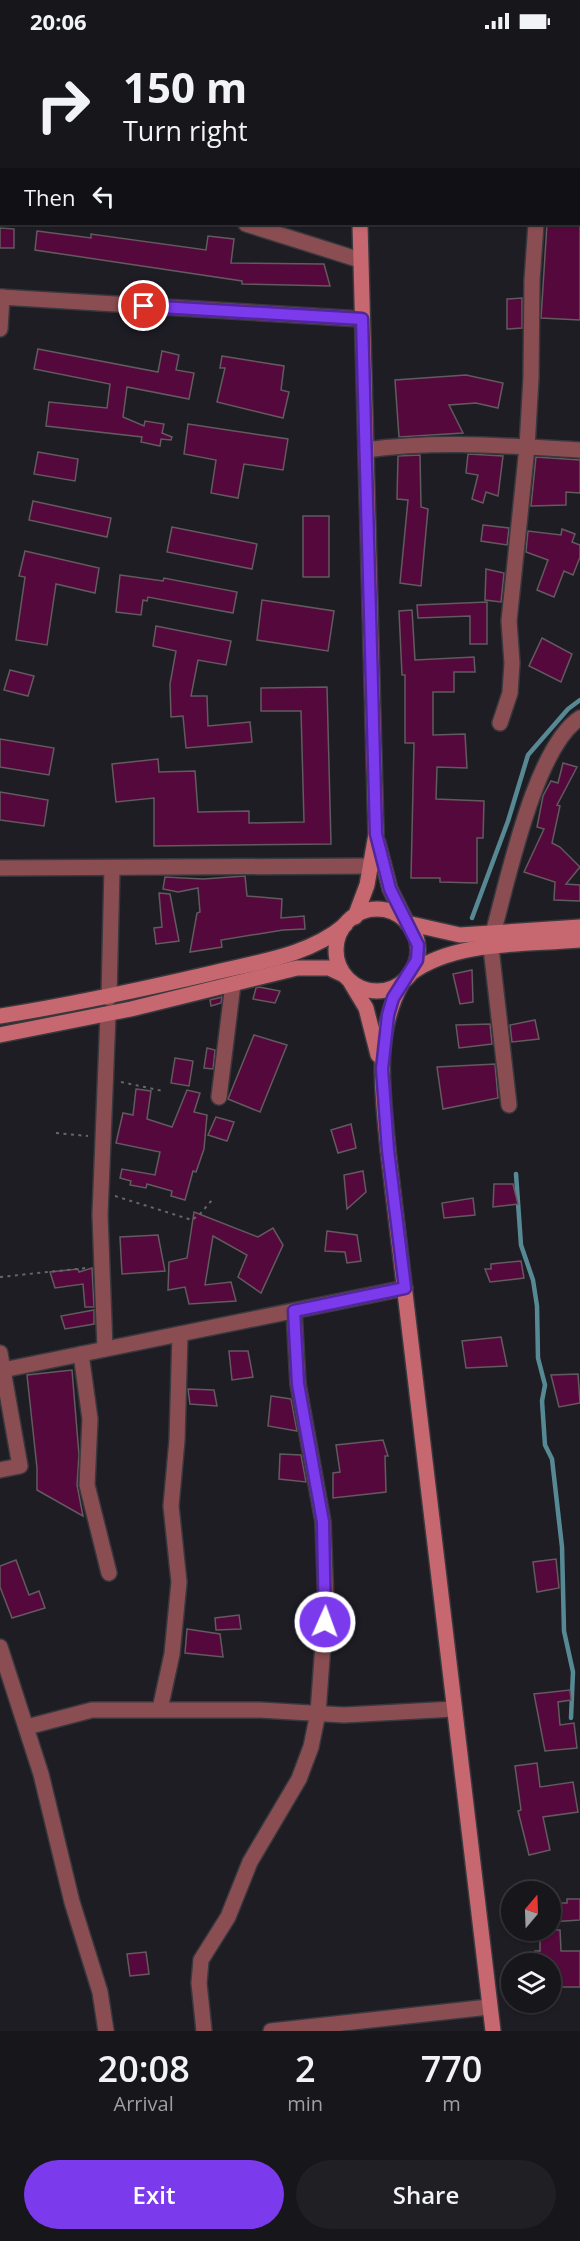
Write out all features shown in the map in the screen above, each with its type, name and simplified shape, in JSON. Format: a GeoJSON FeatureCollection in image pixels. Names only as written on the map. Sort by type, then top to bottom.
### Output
{"type":"FeatureCollection","features":[{"type":"Feature","properties":{"kind":"main road"},"geometry":{"type":"LineString","coordinates":[[360,225],[376,834],[371,866],[350,921],[336,943],[336,957],[366,1008],[382,1069]]}},
{"type":"Feature","properties":{"kind":"main road"},"geometry":{"type":"LineString","coordinates":[[376,834],[390,889],[418,945],[417,960],[393,998],[384,1033],[382,1069],[388,1150],[493,2031]]}},
{"type":"Feature","properties":{"kind":"main road"},"geometry":{"type":"LineString","coordinates":[[0,1016],[110,998],[302,951],[318,945],[362,912],[376,910],[391,912],[406,923],[492,940],[580,940]]}},
{"type":"Feature","properties":{"kind":"main road"},"geometry":{"type":"LineString","coordinates":[[0,1035],[108,1014],[297,968],[329,968],[362,988],[376,991],[390,989],[427,961],[442,955],[492,940],[580,927]]}},
{"type":"Feature","properties":{"kind":"street"},"geometry":{"type":"LineString","coordinates":[[249,225],[360,260]]}},
{"type":"Feature","properties":{"kind":"street"},"geometry":{"type":"LineString","coordinates":[[283,225],[296,239]]}},
{"type":"Feature","properties":{"kind":"street"},"geometry":{"type":"LineString","coordinates":[[500,723],[510,693],[512,663],[509,621],[527,447],[531,378],[531,280],[536,225]]}},
{"type":"Feature","properties":{"kind":"street"},"geometry":{"type":"LineString","coordinates":[[0,329],[1,297],[362,319]]}},
{"type":"Feature","properties":{"kind":"street"},"geometry":{"type":"LineString","coordinates":[[366,450],[464,443],[580,450]]}},
{"type":"Feature","properties":{"kind":"street"},"geometry":{"type":"LineString","coordinates":[[509,1105],[492,940],[537,781],[551,751],[570,724],[580,718]]}},
{"type":"Feature","properties":{"kind":"street"},"geometry":{"type":"LineString","coordinates":[[0,868],[371,866]]}},
{"type":"Feature","properties":{"kind":"street"},"geometry":{"type":"LineString","coordinates":[[110,998],[112,868]]}},
{"type":"Feature","properties":{"kind":"street"},"geometry":{"type":"LineString","coordinates":[[219,1097],[233,984]]}},
{"type":"Feature","properties":{"kind":"street"},"geometry":{"type":"LineString","coordinates":[[105,1349],[101,1266],[101,1191],[108,1014]]}},
{"type":"Feature","properties":{"kind":"street"},"geometry":{"type":"LineString","coordinates":[[3,1370],[405,1288]]}},
{"type":"Feature","properties":{"kind":"street"},"geometry":{"type":"LineString","coordinates":[[204,2031],[199,1983],[201,1960],[228,1917],[250,1862],[300,1779],[311,1747],[318,1713],[327,1603],[323,1522],[298,1384],[294,1311]]}},
{"type":"Feature","properties":{"kind":"street"},"geometry":{"type":"LineString","coordinates":[[160,1709],[171,1654],[179,1582],[171,1506],[177,1440],[180,1334]]}},
{"type":"Feature","properties":{"kind":"street"},"geometry":{"type":"LineString","coordinates":[[0,1353],[20,1466],[0,1470]]}},
{"type":"Feature","properties":{"kind":"street"},"geometry":{"type":"LineString","coordinates":[[81,1354],[90,1419],[87,1485],[110,1573]]}},
{"type":"Feature","properties":{"kind":"street"},"geometry":{"type":"LineString","coordinates":[[0,1647],[27,1727],[72,1902],[100,1992],[106,2031]]}},
{"type":"Feature","properties":{"kind":"street"},"geometry":{"type":"LineString","coordinates":[[27,1727],[92,1710],[160,1709],[344,1715],[454,1709]]}},
{"type":"Feature","properties":{"kind":"street"},"geometry":{"type":"LineString","coordinates":[[271,2031],[489,2007]]}},
{"type":"Feature","properties":{"kind":"path"},"geometry":{"type":"LineString","coordinates":[[106,1080],[164,1091]]}},
{"type":"Feature","properties":{"kind":"path"},"geometry":{"type":"LineString","coordinates":[[56,1133],[103,1137]]}},
{"type":"Feature","properties":{"kind":"path"},"geometry":{"type":"LineString","coordinates":[[101,1191],[192,1220],[212,1200]]}},
{"type":"Feature","properties":{"kind":"path"},"geometry":{"type":"LineString","coordinates":[[0,1277],[101,1266]]}},
{"type":"Feature","properties":{"kind":"building"},"geometry":{"type":"Polygon","coordinates":[[[547,225],[580,225],[580,320],[541,318],[547,225]]]}},
{"type":"Feature","properties":{"kind":"building"},"geometry":{"type":"Polygon","coordinates":[[[0,228],[14,229],[14,248],[0,248],[0,228]]]}},
{"type":"Feature","properties":{"kind":"building"},"geometry":{"type":"Polygon","coordinates":[[[37,231],[91,238],[91,234],[206,250],[208,236],[234,239],[231,263],[324,264],[330,286],[242,284],[242,281],[35,250],[37,231]]]}},
{"type":"Feature","properties":{"kind":"building"},"geometry":{"type":"Polygon","coordinates":[[[522,298],[522,328],[507,329],[507,299],[522,298]]]}},
{"type":"Feature","properties":{"kind":"building"},"geometry":{"type":"Polygon","coordinates":[[[38,349],[158,372],[162,351],[179,355],[176,370],[194,373],[189,399],[127,387],[123,417],[144,426],[145,421],[164,424],[162,433],[172,437],[171,440],[161,439],[160,446],[141,442],[142,437],[46,426],[49,402],[107,408],[110,384],[34,369],[38,349]]]}},
{"type":"Feature","properties":{"kind":"building"},"geometry":{"type":"Polygon","coordinates":[[[222,356],[284,366],[281,390],[289,392],[283,418],[217,402],[225,368],[220,368],[222,356]]]}},
{"type":"Feature","properties":{"kind":"building"},"geometry":{"type":"Polygon","coordinates":[[[466,375],[503,383],[498,408],[476,403],[449,405],[463,433],[399,437],[395,380],[466,375]]]}},
{"type":"Feature","properties":{"kind":"building"},"geometry":{"type":"Polygon","coordinates":[[[188,424],[288,439],[283,470],[244,464],[238,498],[211,493],[216,460],[184,454],[188,424]]]}},
{"type":"Feature","properties":{"kind":"building"},"geometry":{"type":"Polygon","coordinates":[[[38,452],[78,459],[75,481],[34,474],[38,452]]]}},
{"type":"Feature","properties":{"kind":"building"},"geometry":{"type":"Polygon","coordinates":[[[468,454],[503,456],[498,496],[486,492],[483,503],[472,499],[478,475],[466,473],[468,454]]]}},
{"type":"Feature","properties":{"kind":"building"},"geometry":{"type":"Polygon","coordinates":[[[420,455],[421,507],[428,509],[421,586],[400,583],[408,500],[397,499],[398,456],[420,455]]]}},
{"type":"Feature","properties":{"kind":"building"},"geometry":{"type":"Polygon","coordinates":[[[536,457],[580,460],[580,493],[566,492],[566,505],[531,506],[536,457]]]}},
{"type":"Feature","properties":{"kind":"building"},"geometry":{"type":"Polygon","coordinates":[[[33,501],[111,518],[107,537],[29,520],[33,501]]]}},
{"type":"Feature","properties":{"kind":"building"},"geometry":{"type":"Polygon","coordinates":[[[303,516],[329,516],[329,577],[303,577],[303,516]]]}},
{"type":"Feature","properties":{"kind":"building"},"geometry":{"type":"Polygon","coordinates":[[[483,525],[509,528],[507,545],[481,541],[483,525]]]}},
{"type":"Feature","properties":{"kind":"building"},"geometry":{"type":"Polygon","coordinates":[[[172,527],[257,544],[252,569],[167,552],[172,527]]]}},
{"type":"Feature","properties":{"kind":"building"},"geometry":{"type":"Polygon","coordinates":[[[562,529],[575,534],[572,542],[580,545],[580,557],[573,575],[564,571],[554,597],[537,590],[548,560],[526,552],[528,531],[561,535],[562,529]]]}},
{"type":"Feature","properties":{"kind":"building"},"geometry":{"type":"Polygon","coordinates":[[[25,551],[99,568],[95,593],[56,584],[47,645],[16,640],[25,577],[19,576],[25,551]]]}},
{"type":"Feature","properties":{"kind":"building"},"geometry":{"type":"Polygon","coordinates":[[[486,569],[504,573],[501,602],[485,600],[486,569]]]}},
{"type":"Feature","properties":{"kind":"building"},"geometry":{"type":"Polygon","coordinates":[[[120,575],[163,581],[164,578],[237,592],[233,613],[148,597],[147,601],[143,600],[141,615],[116,612],[120,575]]]}},
{"type":"Feature","properties":{"kind":"building"},"geometry":{"type":"Polygon","coordinates":[[[262,600],[334,611],[328,651],[257,640],[262,600]]]}},
{"type":"Feature","properties":{"kind":"building"},"geometry":{"type":"Polygon","coordinates":[[[487,602],[487,644],[470,644],[470,616],[418,618],[417,605],[487,602]]]}},
{"type":"Feature","properties":{"kind":"building"},"geometry":{"type":"Polygon","coordinates":[[[412,610],[415,660],[474,657],[475,672],[454,672],[454,692],[433,692],[433,735],[465,734],[467,768],[437,767],[436,799],[484,801],[483,838],[477,838],[477,883],[440,882],[440,878],[411,878],[414,743],[405,743],[405,675],[402,675],[399,611],[412,610]]]}},
{"type":"Feature","properties":{"kind":"building"},"geometry":{"type":"Polygon","coordinates":[[[156,626],[231,641],[226,665],[198,660],[191,696],[207,696],[208,726],[250,722],[252,742],[186,748],[183,716],[171,717],[170,684],[176,651],[153,646],[156,626]]]}},
{"type":"Feature","properties":{"kind":"building"},"geometry":{"type":"Polygon","coordinates":[[[542,638],[572,654],[561,682],[529,666],[542,638]]]}},
{"type":"Feature","properties":{"kind":"building"},"geometry":{"type":"Polygon","coordinates":[[[10,670],[34,676],[28,696],[4,690],[10,670]]]}},
{"type":"Feature","properties":{"kind":"building"},"geometry":{"type":"Polygon","coordinates":[[[327,687],[331,844],[154,846],[154,798],[116,802],[112,764],[158,759],[159,772],[195,771],[198,812],[249,811],[249,823],[304,822],[301,711],[261,711],[261,688],[327,687]]]}},
{"type":"Feature","properties":{"kind":"building"},"geometry":{"type":"Polygon","coordinates":[[[0,739],[54,748],[49,775],[0,767],[0,739]]]}},
{"type":"Feature","properties":{"kind":"building"},"geometry":{"type":"Polygon","coordinates":[[[563,763],[577,767],[557,805],[560,806],[552,843],[560,847],[580,867],[566,884],[580,885],[580,901],[554,900],[555,882],[524,872],[544,829],[537,827],[543,796],[551,781],[558,783],[563,763]]]}},
{"type":"Feature","properties":{"kind":"building"},"geometry":{"type":"Polygon","coordinates":[[[0,792],[48,800],[44,826],[0,820],[0,792]]]}},
{"type":"Feature","properties":{"kind":"building"},"geometry":{"type":"Polygon","coordinates":[[[245,876],[247,896],[282,899],[281,918],[304,916],[305,929],[283,930],[221,940],[222,947],[190,952],[197,913],[200,912],[198,888],[178,892],[163,889],[165,877],[203,879],[245,876]]]}},
{"type":"Feature","properties":{"kind":"building"},"geometry":{"type":"Polygon","coordinates":[[[159,893],[170,894],[179,941],[156,944],[154,928],[162,927],[159,893]]]}},
{"type":"Feature","properties":{"kind":"building"},"geometry":{"type":"Polygon","coordinates":[[[472,970],[473,1002],[460,1004],[453,974],[472,970]]]}},
{"type":"Feature","properties":{"kind":"building"},"geometry":{"type":"Polygon","coordinates":[[[256,988],[280,991],[275,1003],[253,999],[256,988]]]}},
{"type":"Feature","properties":{"kind":"building"},"geometry":{"type":"Polygon","coordinates":[[[222,997],[221,1003],[211,1006],[210,1000],[222,997]]]}},
{"type":"Feature","properties":{"kind":"building"},"geometry":{"type":"Polygon","coordinates":[[[535,1020],[539,1039],[512,1042],[510,1025],[535,1020]]]}},
{"type":"Feature","properties":{"kind":"building"},"geometry":{"type":"Polygon","coordinates":[[[490,1024],[492,1044],[459,1048],[456,1025],[490,1024]]]}},
{"type":"Feature","properties":{"kind":"building"},"geometry":{"type":"Polygon","coordinates":[[[254,1035],[287,1045],[260,1112],[228,1099],[254,1035]]]}},
{"type":"Feature","properties":{"kind":"building"},"geometry":{"type":"Polygon","coordinates":[[[207,1048],[215,1050],[213,1069],[204,1068],[207,1048]]]}},
{"type":"Feature","properties":{"kind":"building"},"geometry":{"type":"Polygon","coordinates":[[[175,1058],[193,1061],[189,1086],[171,1083],[175,1058]]]}},
{"type":"Feature","properties":{"kind":"building"},"geometry":{"type":"Polygon","coordinates":[[[495,1064],[498,1098],[443,1109],[437,1067],[495,1064]]]}},
{"type":"Feature","properties":{"kind":"building"},"geometry":{"type":"Polygon","coordinates":[[[136,1089],[151,1091],[147,1119],[172,1127],[187,1090],[200,1093],[194,1112],[207,1115],[204,1149],[196,1172],[193,1171],[185,1200],[171,1196],[172,1191],[147,1184],[146,1188],[130,1185],[131,1181],[120,1178],[122,1169],[155,1175],[160,1152],[116,1143],[123,1113],[133,1115],[136,1089]]]}},
{"type":"Feature","properties":{"kind":"building"},"geometry":{"type":"Polygon","coordinates":[[[216,1117],[234,1122],[227,1141],[208,1135],[216,1117]]]}},
{"type":"Feature","properties":{"kind":"building"},"geometry":{"type":"Polygon","coordinates":[[[351,1124],[356,1148],[338,1153],[331,1130],[351,1124]]]}},
{"type":"Feature","properties":{"kind":"building"},"geometry":{"type":"Polygon","coordinates":[[[363,1171],[366,1192],[347,1209],[344,1175],[363,1171]]]}},
{"type":"Feature","properties":{"kind":"building"},"geometry":{"type":"Polygon","coordinates":[[[494,1184],[513,1184],[518,1204],[493,1207],[494,1184]]]}},
{"type":"Feature","properties":{"kind":"building"},"geometry":{"type":"Polygon","coordinates":[[[473,1198],[475,1215],[444,1218],[442,1203],[473,1198]]]}},
{"type":"Feature","properties":{"kind":"building"},"geometry":{"type":"Polygon","coordinates":[[[194,1212],[258,1237],[273,1228],[283,1245],[261,1293],[238,1277],[247,1255],[213,1236],[205,1285],[231,1282],[236,1301],[189,1304],[185,1287],[168,1290],[169,1262],[187,1258],[194,1212]]]}},
{"type":"Feature","properties":{"kind":"building"},"geometry":{"type":"Polygon","coordinates":[[[327,1231],[357,1235],[361,1261],[347,1263],[345,1252],[325,1251],[327,1231]]]}},
{"type":"Feature","properties":{"kind":"building"},"geometry":{"type":"Polygon","coordinates":[[[158,1235],[165,1271],[122,1274],[120,1237],[158,1235]]]}},
{"type":"Feature","properties":{"kind":"building"},"geometry":{"type":"Polygon","coordinates":[[[521,1261],[524,1278],[490,1282],[485,1269],[491,1269],[491,1264],[521,1261]]]}},
{"type":"Feature","properties":{"kind":"building"},"geometry":{"type":"Polygon","coordinates":[[[92,1268],[94,1307],[85,1307],[83,1284],[55,1288],[50,1272],[78,1269],[79,1272],[92,1268]]]}},
{"type":"Feature","properties":{"kind":"building"},"geometry":{"type":"Polygon","coordinates":[[[94,1310],[94,1324],[65,1329],[61,1316],[94,1310]]]}},
{"type":"Feature","properties":{"kind":"building"},"geometry":{"type":"Polygon","coordinates":[[[501,1337],[507,1366],[466,1368],[462,1341],[501,1337]]]}},
{"type":"Feature","properties":{"kind":"building"},"geometry":{"type":"Polygon","coordinates":[[[229,1351],[248,1351],[253,1377],[232,1380],[229,1351]]]}},
{"type":"Feature","properties":{"kind":"building"},"geometry":{"type":"Polygon","coordinates":[[[72,1370],[79,1455],[77,1485],[83,1516],[37,1490],[37,1468],[27,1375],[72,1370]]]}},
{"type":"Feature","properties":{"kind":"building"},"geometry":{"type":"Polygon","coordinates":[[[578,1374],[580,1403],[559,1407],[551,1375],[578,1374]]]}},
{"type":"Feature","properties":{"kind":"building"},"geometry":{"type":"Polygon","coordinates":[[[188,1389],[214,1390],[217,1406],[190,1404],[188,1389]]]}},
{"type":"Feature","properties":{"kind":"building"},"geometry":{"type":"Polygon","coordinates":[[[271,1396],[291,1399],[297,1431],[268,1426],[271,1396]]]}},
{"type":"Feature","properties":{"kind":"building"},"geometry":{"type":"Polygon","coordinates":[[[383,1440],[388,1456],[385,1456],[386,1492],[333,1498],[333,1473],[340,1472],[336,1445],[383,1440]]]}},
{"type":"Feature","properties":{"kind":"building"},"geometry":{"type":"Polygon","coordinates":[[[280,1454],[301,1455],[306,1482],[279,1479],[280,1454]]]}},
{"type":"Feature","properties":{"kind":"building"},"geometry":{"type":"Polygon","coordinates":[[[556,1559],[559,1588],[537,1592],[533,1562],[556,1559]]]}},
{"type":"Feature","properties":{"kind":"building"},"geometry":{"type":"Polygon","coordinates":[[[16,1560],[29,1595],[39,1591],[45,1608],[12,1618],[0,1587],[0,1566],[16,1560]]]}},
{"type":"Feature","properties":{"kind":"building"},"geometry":{"type":"Polygon","coordinates":[[[239,1615],[241,1629],[216,1630],[215,1618],[239,1615]]]}},
{"type":"Feature","properties":{"kind":"building"},"geometry":{"type":"Polygon","coordinates":[[[187,1629],[220,1634],[223,1657],[185,1653],[187,1629]]]}},
{"type":"Feature","properties":{"kind":"building"},"geometry":{"type":"Polygon","coordinates":[[[570,1690],[571,1700],[558,1702],[560,1725],[574,1723],[577,1748],[545,1751],[534,1694],[570,1690]]]}},
{"type":"Feature","properties":{"kind":"building"},"geometry":{"type":"Polygon","coordinates":[[[537,1763],[540,1787],[573,1782],[578,1812],[543,1817],[550,1850],[529,1855],[518,1811],[521,1810],[515,1766],[537,1763]]]}},
{"type":"Feature","properties":{"kind":"building"},"geometry":{"type":"Polygon","coordinates":[[[567,1899],[580,1899],[580,1920],[561,1921],[561,1903],[567,1903],[567,1899]]]}},
{"type":"Feature","properties":{"kind":"building"},"geometry":{"type":"Polygon","coordinates":[[[540,1941],[561,1941],[561,1951],[580,1951],[580,1987],[561,1987],[561,1953],[535,1953],[535,1951],[540,1951],[540,1941]]]}},
{"type":"Feature","properties":{"kind":"building"},"geometry":{"type":"Polygon","coordinates":[[[146,1952],[149,1974],[130,1976],[127,1954],[146,1952]]]}},
{"type":"Feature","properties":{"kind":"waterway"},"geometry":{"type":"LineString","coordinates":[[472,918],[508,821],[528,755],[568,709],[580,700]]}},
{"type":"Feature","properties":{"kind":"waterway"},"geometry":{"type":"LineString","coordinates":[[516,1174],[521,1245],[533,1280],[537,1306],[538,1358],[545,1385],[542,1401],[545,1445],[552,1459],[562,1547],[564,1631],[573,1672],[571,1718]]}},
{"type":"Feature","properties":{"kind":"route"},"geometry":{"type":"LineString","coordinates":[[144,306],[362,319],[376,834],[390,889],[418,945],[417,960],[411,973],[393,998],[388,1015],[384,1033],[382,1069],[388,1150],[405,1288],[294,1311],[298,1384],[323,1522],[327,1603],[325,1622]]}}]}
